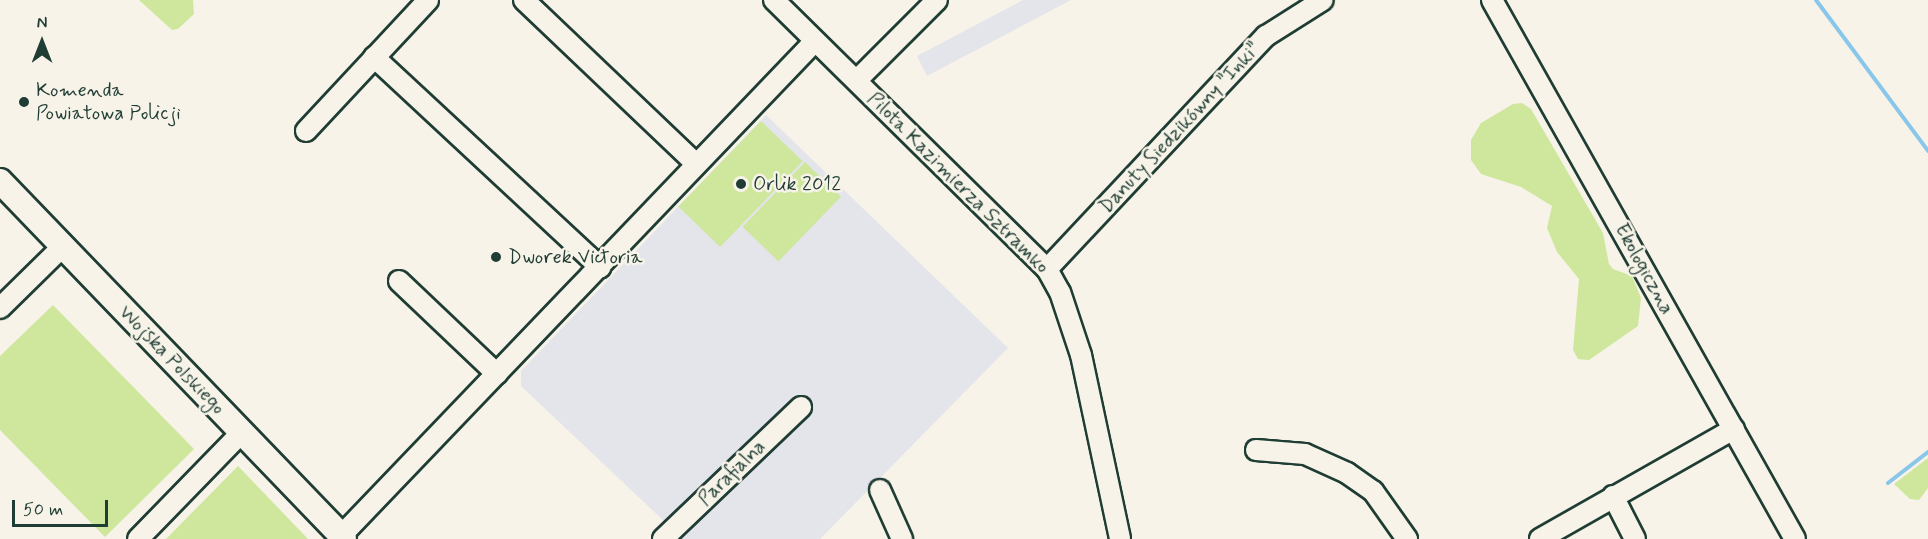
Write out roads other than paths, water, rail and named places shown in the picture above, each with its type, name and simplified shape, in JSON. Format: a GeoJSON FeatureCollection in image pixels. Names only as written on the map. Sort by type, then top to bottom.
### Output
{"type":"FeatureCollection","features":[{"type":"Feature","properties":{"kind":"main road","name":"Wojska Polskiego"},"geometry":{"type":"LineString","coordinates":[[0,181],[343,538]]}},
{"type":"Feature","properties":{"kind":"street"},"geometry":{"type":"LineString","coordinates":[[306,131],[428,0]]}},
{"type":"Feature","properties":{"kind":"street"},"geometry":{"type":"LineString","coordinates":[[524,0],[696,165]]}},
{"type":"Feature","properties":{"kind":"street","name":"Pilota Kazimierza Sztramko"},"geometry":{"type":"LineString","coordinates":[[774,0],[1047,269],[1060,292],[1081,355],[1120,539]]}},
{"type":"Feature","properties":{"kind":"street"},"geometry":{"type":"LineString","coordinates":[[857,80],[937,0]]}},
{"type":"Feature","properties":{"kind":"street","name":"Danuty Siedzikówny ”Inki”"},"geometry":{"type":"LineString","coordinates":[[1047,269],[1266,36],[1323,0]]}},
{"type":"Feature","properties":{"kind":"street","name":"Ekologiczna"},"geometry":{"type":"LineString","coordinates":[[1492,0],[1795,539]]}},
{"type":"Feature","properties":{"kind":"street"},"geometry":{"type":"LineString","coordinates":[[343,538],[814,41]]}},
{"type":"Feature","properties":{"kind":"street"},"geometry":{"type":"LineString","coordinates":[[374,57],[600,267]]}},
{"type":"Feature","properties":{"kind":"street"},"geometry":{"type":"LineString","coordinates":[[0,308],[63,246]]}},
{"type":"Feature","properties":{"kind":"street"},"geometry":{"type":"LineString","coordinates":[[399,281],[497,374]]}},
{"type":"Feature","properties":{"kind":"street","name":"Parafialna"},"geometry":{"type":"LineString","coordinates":[[663,539],[801,407]]}},
{"type":"Feature","properties":{"kind":"street"},"geometry":{"type":"LineString","coordinates":[[1540,539],[1734,429]]}},
{"type":"Feature","properties":{"kind":"street"},"geometry":{"type":"LineString","coordinates":[[138,539],[242,432]]}},
{"type":"Feature","properties":{"kind":"street"},"geometry":{"type":"LineString","coordinates":[[1256,450],[1305,454],[1347,473],[1373,491],[1407,539]]}},
{"type":"Feature","properties":{"kind":"street"},"geometry":{"type":"LineString","coordinates":[[880,490],[902,539]]}},
{"type":"Feature","properties":{"kind":"street"},"geometry":{"type":"LineString","coordinates":[[1613,496],[1635,539]]}},
{"type":"Feature","properties":{"kind":"waterway"},"geometry":{"type":"LineString","coordinates":[[1816,0],[1928,151]]}},
{"type":"Feature","properties":{"kind":"waterway"},"geometry":{"type":"LineString","coordinates":[[1888,483],[1928,452]]}},
{"type":"Feature","properties":{"kind":"place","name":"Komenda Powiatowa Policji"},"geometry":{"type":"Point","coordinates":[24,102]}},
{"type":"Feature","properties":{"kind":"place","name":"Orlik 2012"},"geometry":{"type":"Point","coordinates":[741,184]}},
{"type":"Feature","properties":{"kind":"place","name":"Dworek Victoria"},"geometry":{"type":"Point","coordinates":[496,257]}}]}
